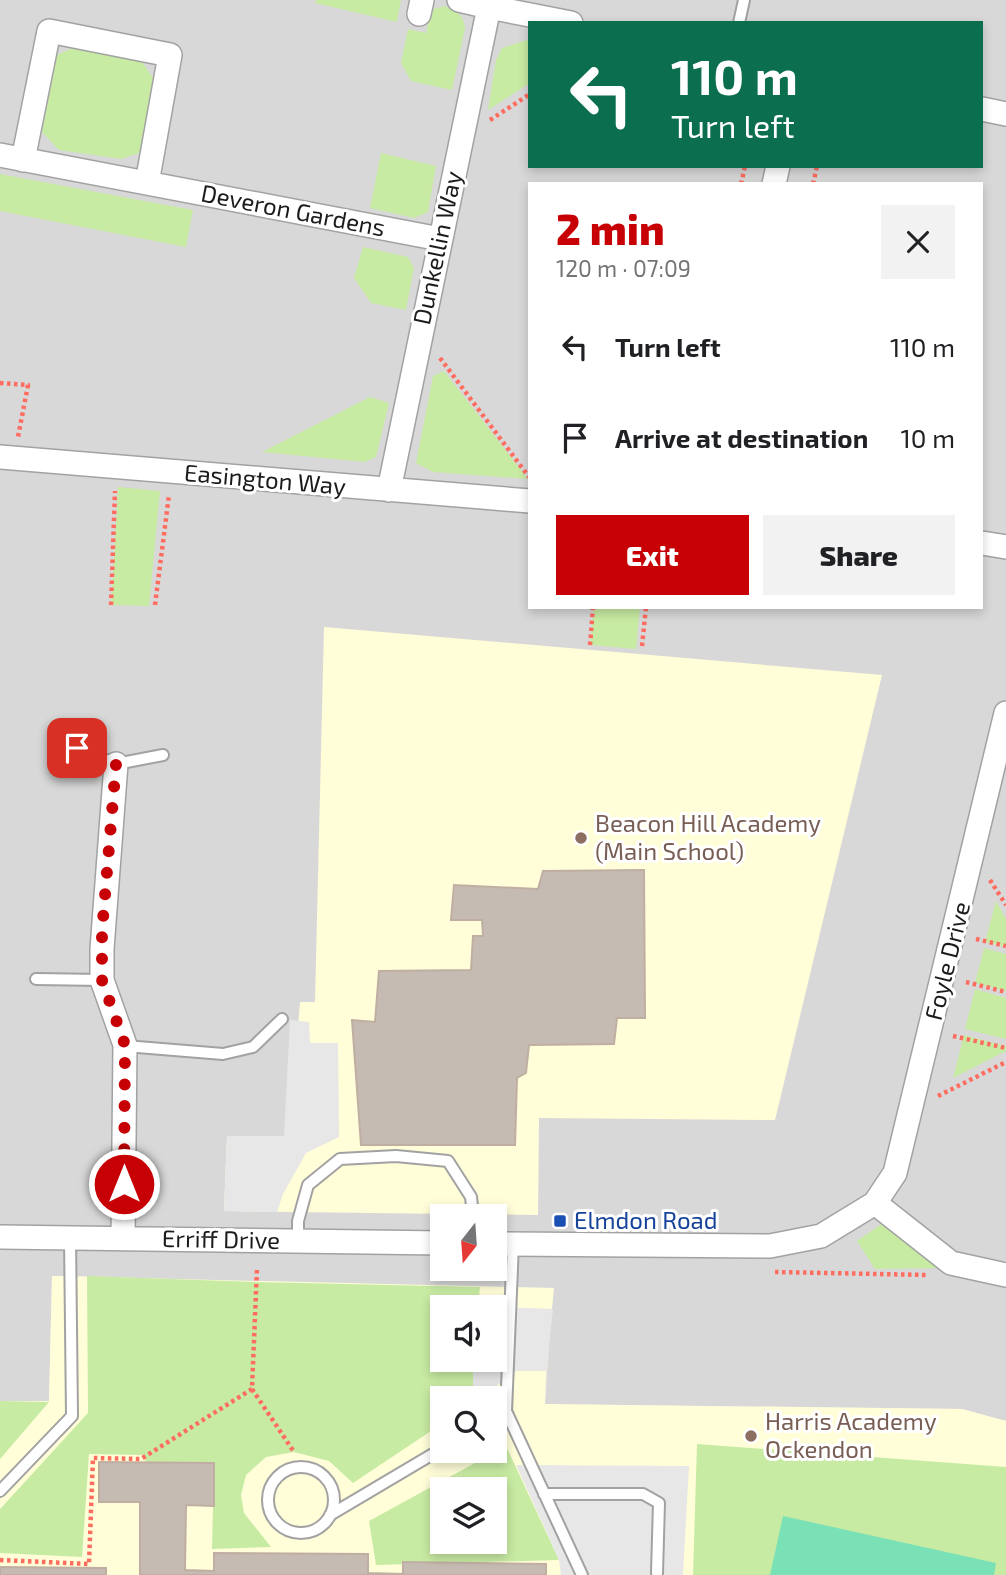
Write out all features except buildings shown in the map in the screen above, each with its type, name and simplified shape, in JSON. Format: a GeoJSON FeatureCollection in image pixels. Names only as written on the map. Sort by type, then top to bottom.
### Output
{"type":"FeatureCollection","features":[{"type":"Feature","properties":{"kind":"street"},"geometry":{"type":"LineString","coordinates":[[459,0],[561,21]]}},
{"type":"Feature","properties":{"kind":"street","name":"Dunkellin Way"},"geometry":{"type":"LineString","coordinates":[[389,490],[489,7]]}},
{"type":"Feature","properties":{"kind":"street"},"geometry":{"type":"LineString","coordinates":[[23,160],[49,31],[170,55],[147,183]]}},
{"type":"Feature","properties":{"kind":"street"},"geometry":{"type":"LineString","coordinates":[[983,109],[1006,114]]}},
{"type":"Feature","properties":{"kind":"street","name":"Deveron Gardens"},"geometry":{"type":"LineString","coordinates":[[0,155],[440,239]]}},
{"type":"Feature","properties":{"kind":"street","name":"Easington Way"},"geometry":{"type":"LineString","coordinates":[[0,457],[528,501]]}},
{"type":"Feature","properties":{"kind":"street"},"geometry":{"type":"LineString","coordinates":[[983,543],[1006,547]]}},
{"type":"Feature","properties":{"kind":"street","name":"Foyle Drive"},"geometry":{"type":"LineString","coordinates":[[875,1203],[895,1172],[1006,713]]}},
{"type":"Feature","properties":{"kind":"street"},"geometry":{"type":"LineString","coordinates":[[116,764],[102,931],[102,980],[125,1045],[123,1239]]}},
{"type":"Feature","properties":{"kind":"street"},"geometry":{"type":"LineString","coordinates":[[508,1244],[770,1246],[821,1236],[875,1203],[951,1263],[1006,1275]]}},
{"type":"Feature","properties":{"kind":"street","name":"Erriff Drive"},"geometry":{"type":"LineString","coordinates":[[0,1237],[430,1243]]}},
{"type":"Feature","properties":{"kind":"lane"},"geometry":{"type":"LineString","coordinates":[[739,21],[744,0]]}},
{"type":"Feature","properties":{"kind":"lane"},"geometry":{"type":"LineString","coordinates":[[77,748],[116,764],[163,755]]}},
{"type":"Feature","properties":{"kind":"lane"},"geometry":{"type":"LineString","coordinates":[[36,979],[102,980]]}},
{"type":"Feature","properties":{"kind":"lane"},"geometry":{"type":"LineString","coordinates":[[125,1045],[223,1054],[253,1047],[282,1020]]}},
{"type":"Feature","properties":{"kind":"lane"},"geometry":{"type":"LineString","coordinates":[[298,1241],[298,1221],[308,1185],[340,1159],[396,1156],[447,1161],[471,1197],[472,1204]]}},
{"type":"Feature","properties":{"kind":"lane"},"geometry":{"type":"LineString","coordinates":[[0,1491],[72,1416],[70,1237]]}},
{"type":"Feature","properties":{"kind":"lane"},"geometry":{"type":"LineString","coordinates":[[504,1281],[506,1386]]}},
{"type":"Feature","properties":{"kind":"lane"},"geometry":{"type":"LineString","coordinates":[[507,1413],[582,1575]]}},
{"type":"Feature","properties":{"kind":"lane"},"geometry":{"type":"LineString","coordinates":[[330,1515],[334,1497],[331,1486],[317,1471],[296,1468],[286,1471],[271,1487],[269,1509],[274,1519],[291,1532],[313,1531],[323,1525],[330,1515],[430,1456]]}},
{"type":"Feature","properties":{"kind":"lane"},"geometry":{"type":"LineString","coordinates":[[544,1494],[643,1494],[659,1503],[657,1573]]}},
{"type":"Feature","properties":{"kind":"path"},"geometry":{"type":"LineString","coordinates":[[488,122],[528,95]]}},
{"type":"Feature","properties":{"kind":"path"},"geometry":{"type":"LineString","coordinates":[[433,349],[528,477]]}},
{"type":"Feature","properties":{"kind":"path"},"geometry":{"type":"LineString","coordinates":[[0,383],[27,385],[17,441]]}},
{"type":"Feature","properties":{"kind":"path"},"geometry":{"type":"LineString","coordinates":[[111,605],[115,479]]}},
{"type":"Feature","properties":{"kind":"path"},"geometry":{"type":"LineString","coordinates":[[155,605],[170,484]]}},
{"type":"Feature","properties":{"kind":"path"},"geometry":{"type":"LineString","coordinates":[[590,645],[593,609]]}},
{"type":"Feature","properties":{"kind":"path"},"geometry":{"type":"LineString","coordinates":[[642,646],[646,609]]}},
{"type":"Feature","properties":{"kind":"path"},"geometry":{"type":"LineString","coordinates":[[990,880],[1006,905]]}},
{"type":"Feature","properties":{"kind":"path"},"geometry":{"type":"LineString","coordinates":[[976,939],[1006,946]]}},
{"type":"Feature","properties":{"kind":"path"},"geometry":{"type":"LineString","coordinates":[[966,982],[1006,992]]}},
{"type":"Feature","properties":{"kind":"path"},"geometry":{"type":"LineString","coordinates":[[953,1036],[1006,1048]]}},
{"type":"Feature","properties":{"kind":"path"},"geometry":{"type":"LineString","coordinates":[[935,1097],[1006,1062]]}},
{"type":"Feature","properties":{"kind":"path"},"geometry":{"type":"LineString","coordinates":[[257,1268],[252,1389],[294,1452]]}},
{"type":"Feature","properties":{"kind":"path"},"geometry":{"type":"LineString","coordinates":[[767,1271],[932,1275]]}},
{"type":"Feature","properties":{"kind":"path"},"geometry":{"type":"LineString","coordinates":[[0,1560],[89,1564],[93,1458],[141,1459],[252,1389]]}},
{"type":"Feature","properties":{"kind":"shaded area"},"geometry":{"type":"Polygon","coordinates":[[[0,0],[1006,0],[1006,1421],[962,1409],[545,1404],[553,1288],[52,1276],[49,1402],[0,1401],[0,0]]]}},
{"type":"Feature","properties":{"kind":"shaded area","name":"Beacon Hill Academy (Main School)"},"geometry":{"type":"Polygon","coordinates":[[[324,627],[882,675],[775,1120],[539,1118],[538,1215],[508,1215],[508,1204],[430,1204],[430,1214],[224,1211],[227,1136],[289,1137],[300,1002],[315,1002],[324,627]]]}},
{"type":"Feature","properties":{"kind":"shaded area"},"geometry":{"type":"Polygon","coordinates":[[[290,1020],[309,1022],[310,1043],[338,1043],[339,1137],[306,1153],[283,1194],[277,1212],[224,1211],[227,1136],[284,1136],[290,1020]]]}},
{"type":"Feature","properties":{"kind":"shaded area","name":"Harris Academy Ockendon"},"geometry":{"type":"Polygon","coordinates":[[[52,1276],[554,1288],[545,1404],[962,1409],[1006,1421],[1006,1575],[0,1575],[0,1401],[49,1401],[52,1276]]]}},
{"type":"Feature","properties":{"kind":"shaded area"},"geometry":{"type":"Polygon","coordinates":[[[507,1307],[553,1309],[546,1371],[516,1371],[496,1386],[473,1386],[473,1372],[507,1372],[507,1307]]]}},
{"type":"Feature","properties":{"kind":"shaded area"},"geometry":{"type":"Polygon","coordinates":[[[516,1465],[689,1466],[683,1575],[561,1575],[559,1560],[516,1465]]]}},
{"type":"Feature","properties":{"kind":"green space"},"geometry":{"type":"Polygon","coordinates":[[[316,0],[401,0],[397,22],[315,3],[316,0]]]}},
{"type":"Feature","properties":{"kind":"green space"},"geometry":{"type":"Polygon","coordinates":[[[444,6],[459,14],[465,28],[452,90],[411,81],[401,63],[408,29],[426,33],[431,10],[444,6]]]}},
{"type":"Feature","properties":{"kind":"green space"},"geometry":{"type":"Polygon","coordinates":[[[528,40],[528,84],[488,110],[496,60],[502,48],[528,40]]]}},
{"type":"Feature","properties":{"kind":"green space"},"geometry":{"type":"Polygon","coordinates":[[[81,44],[138,56],[155,81],[139,153],[121,159],[59,150],[42,132],[57,55],[81,44]]]}},
{"type":"Feature","properties":{"kind":"green space"},"geometry":{"type":"Polygon","coordinates":[[[381,153],[436,166],[428,212],[414,218],[370,208],[381,153]]]}},
{"type":"Feature","properties":{"kind":"green space"},"geometry":{"type":"Polygon","coordinates":[[[0,174],[193,210],[186,247],[0,211],[0,174]]]}},
{"type":"Feature","properties":{"kind":"green space"},"geometry":{"type":"Polygon","coordinates":[[[363,247],[408,257],[414,268],[406,310],[371,303],[354,278],[363,247]]]}},
{"type":"Feature","properties":{"kind":"green space"},"geometry":{"type":"Polygon","coordinates":[[[444,371],[528,479],[433,472],[416,463],[433,376],[444,371]]]}},
{"type":"Feature","properties":{"kind":"green space"},"geometry":{"type":"Polygon","coordinates":[[[370,397],[389,403],[376,457],[365,462],[262,452],[370,397]]]}},
{"type":"Feature","properties":{"kind":"green space"},"geometry":{"type":"Polygon","coordinates":[[[118,487],[160,491],[149,606],[111,605],[118,487]]]}},
{"type":"Feature","properties":{"kind":"green space"},"geometry":{"type":"Polygon","coordinates":[[[594,609],[640,609],[636,649],[590,645],[594,609]]]}},
{"type":"Feature","properties":{"kind":"green space"},"geometry":{"type":"Polygon","coordinates":[[[996,901],[1006,919],[1006,947],[985,942],[996,901]]]}},
{"type":"Feature","properties":{"kind":"green space"},"geometry":{"type":"Polygon","coordinates":[[[984,948],[1006,954],[1006,991],[975,983],[984,948]]]}},
{"type":"Feature","properties":{"kind":"green space"},"geometry":{"type":"Polygon","coordinates":[[[975,989],[1006,998],[1006,1039],[965,1029],[975,989]]]}},
{"type":"Feature","properties":{"kind":"green space"},"geometry":{"type":"Polygon","coordinates":[[[964,1035],[1006,1046],[1006,1051],[953,1078],[964,1035]]]}},
{"type":"Feature","properties":{"kind":"green space"},"geometry":{"type":"Polygon","coordinates":[[[883,1223],[938,1268],[875,1269],[857,1241],[883,1223]]]}},
{"type":"Feature","properties":{"kind":"green space"},"geometry":{"type":"Polygon","coordinates":[[[87,1276],[480,1287],[479,1295],[430,1295],[430,1372],[473,1372],[473,1386],[430,1386],[430,1432],[353,1483],[329,1461],[294,1452],[266,1457],[246,1475],[241,1495],[244,1513],[271,1547],[212,1549],[214,1463],[146,1463],[144,1455],[89,1454],[82,1557],[0,1553],[0,1509],[88,1413],[87,1276]]]}},
{"type":"Feature","properties":{"kind":"green space"},"geometry":{"type":"Polygon","coordinates":[[[0,1401],[49,1402],[0,1459],[0,1401]]]}},
{"type":"Feature","properties":{"kind":"green space"},"geometry":{"type":"Polygon","coordinates":[[[697,1444],[1006,1467],[1006,1575],[693,1575],[697,1444]]]}},
{"type":"Feature","properties":{"kind":"green space"},"geometry":{"type":"Polygon","coordinates":[[[507,1448],[559,1560],[376,1565],[369,1521],[430,1488],[430,1554],[507,1554],[507,1477],[449,1477],[475,1463],[507,1463],[507,1448]]]}},
{"type":"Feature","properties":{"kind":"green space"},"geometry":{"type":"Polygon","coordinates":[[[783,1516],[996,1563],[994,1575],[770,1575],[783,1516]]]}},
{"type":"Feature","properties":{"kind":"place","name":"Beacon Hill Academy (Main School)"},"geometry":{"type":"Point","coordinates":[581,838]}},
{"type":"Feature","properties":{"kind":"place","name":"Elmdon Road"},"geometry":{"type":"Point","coordinates":[560,1221]}},
{"type":"Feature","properties":{"kind":"place","name":"Harris Academy Ockendon"},"geometry":{"type":"Point","coordinates":[751,1436]}},
{"type":"Feature","properties":{"kind":"route"},"geometry":{"type":"LineString","coordinates":[[77,748],[116,764],[102,931],[102,980],[125,1045],[124,1184]]}}]}
